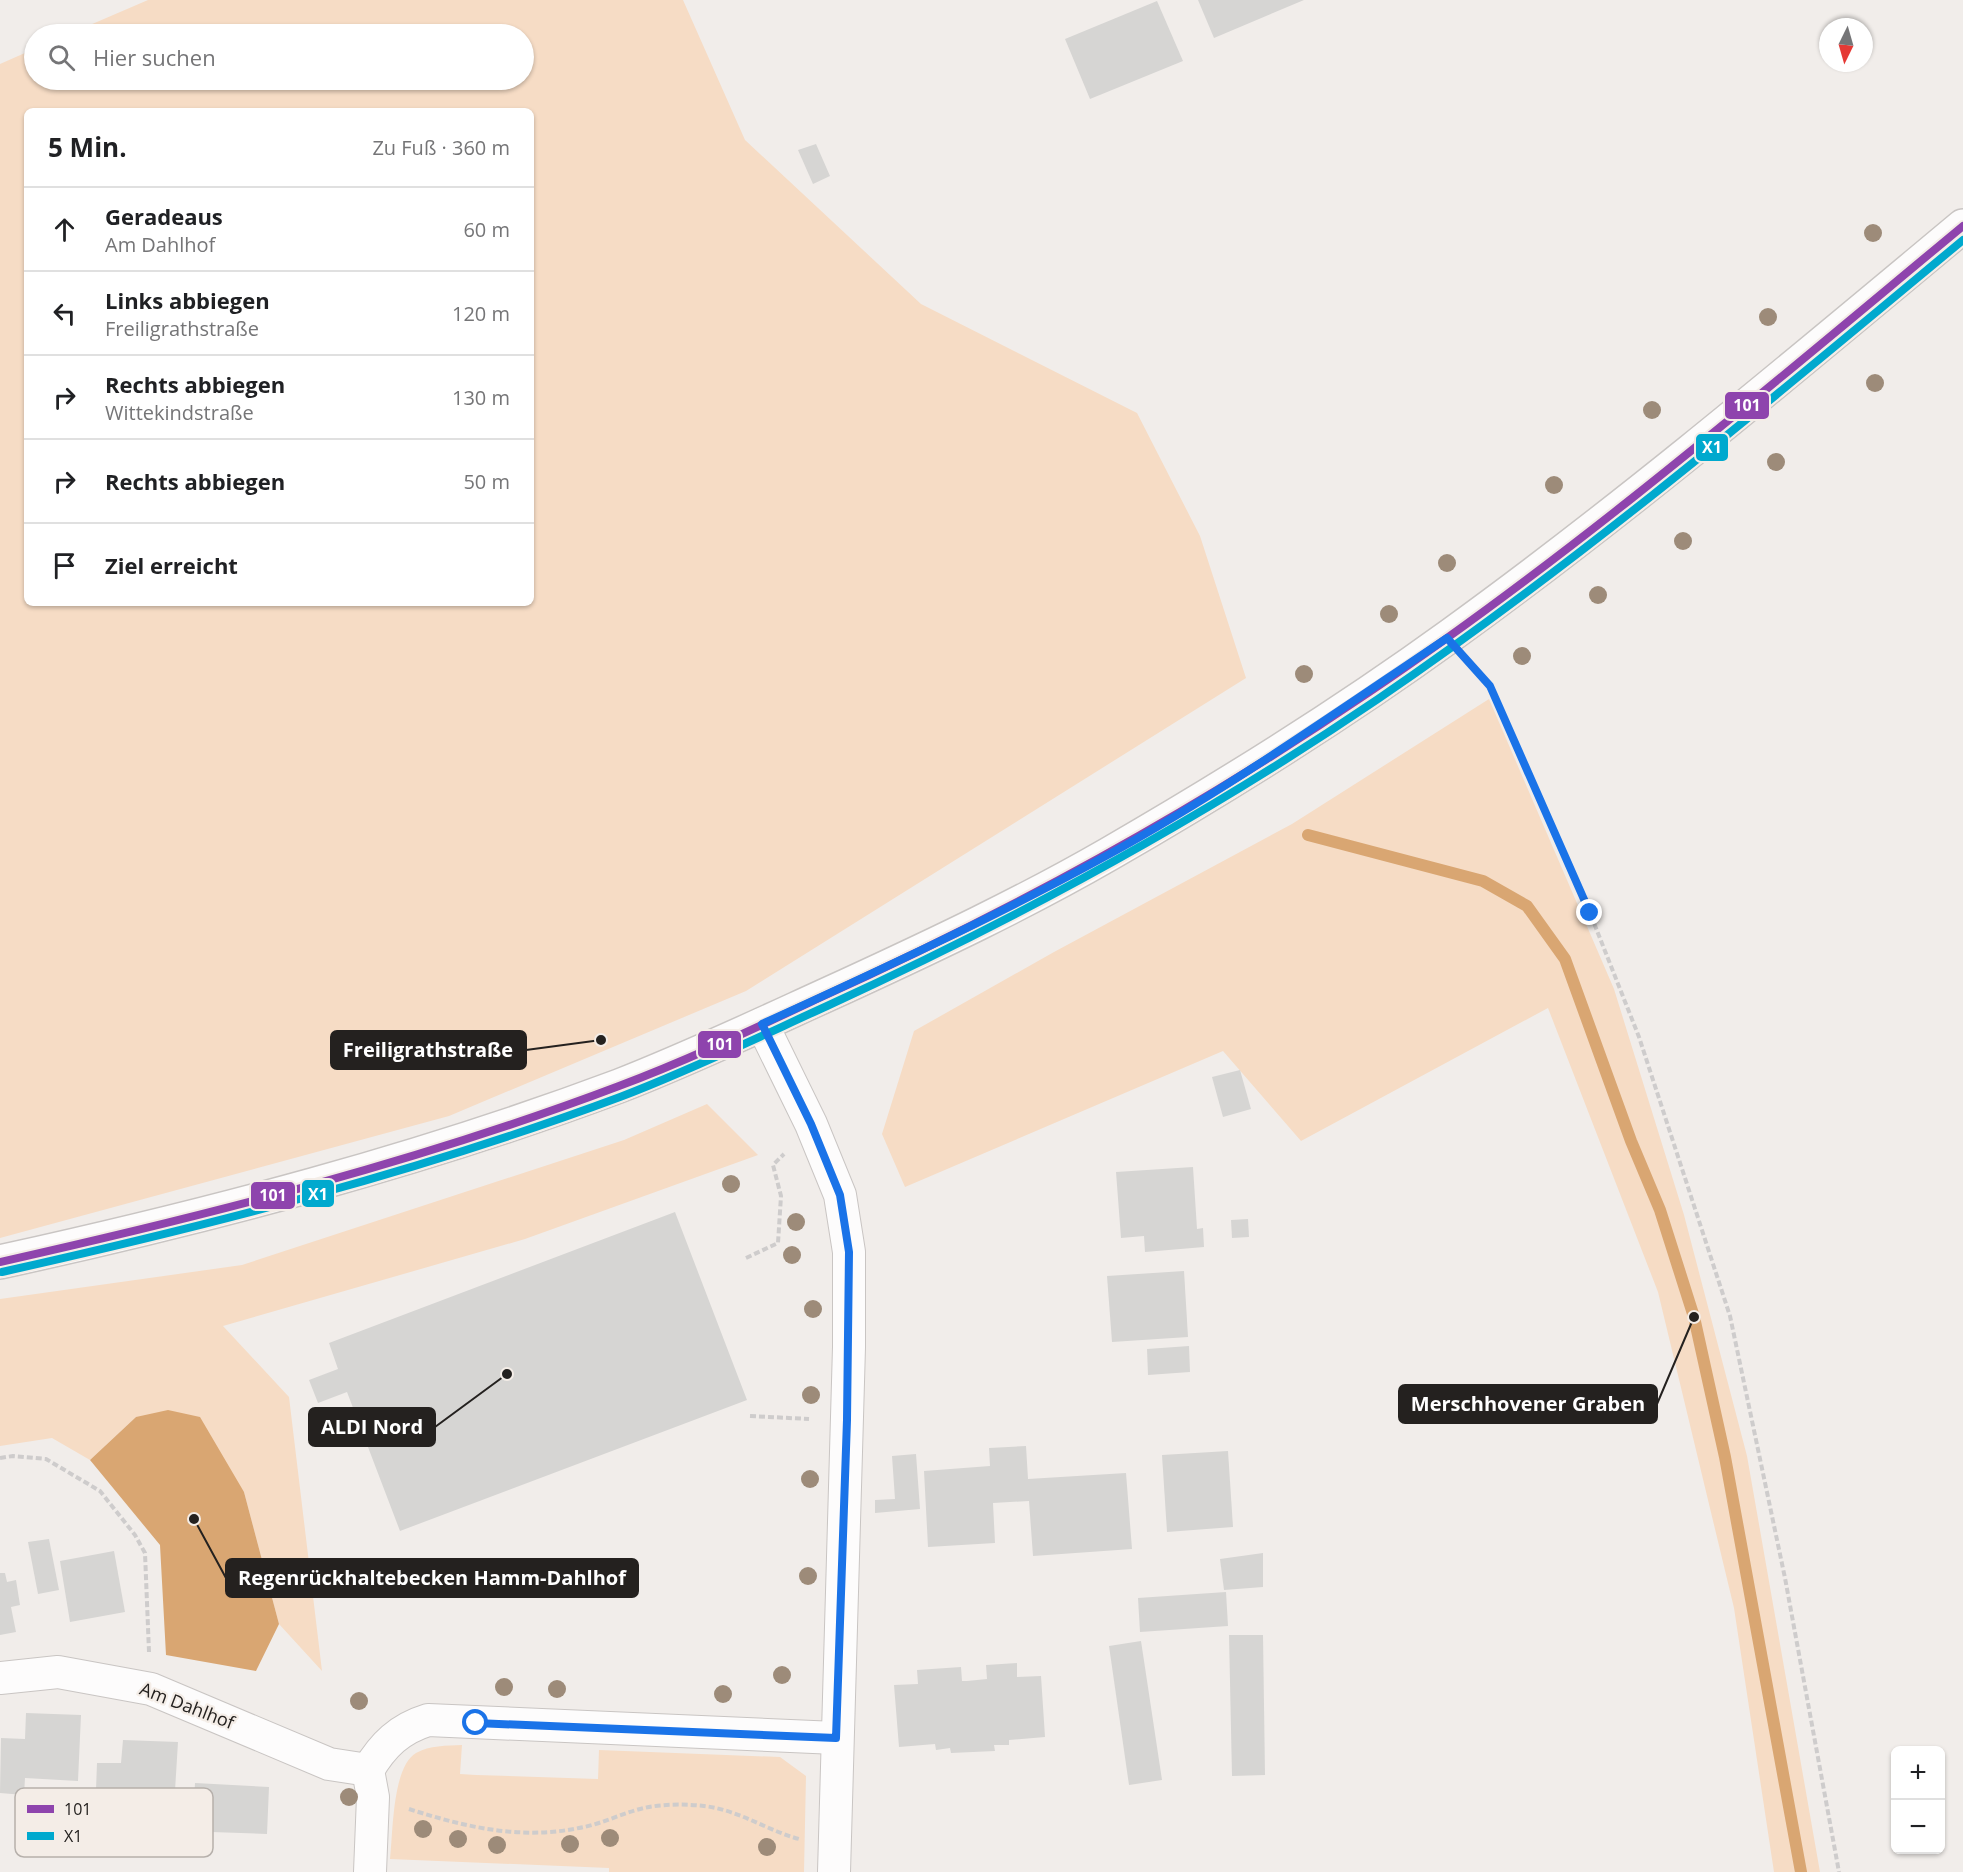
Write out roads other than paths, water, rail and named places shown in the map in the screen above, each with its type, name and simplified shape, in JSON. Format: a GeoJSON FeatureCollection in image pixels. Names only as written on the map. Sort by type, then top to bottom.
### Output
{"type":"FeatureCollection","features":[{"type":"Feature","properties":{"kind":"main road"},"geometry":{"type":"LineString","coordinates":[[0,1262],[88,1242],[327,1179],[416,1153],[617,1086],[762,1024],[939,943],[1106,856],[1256,765],[1447,638],[1697,446],[1963,226]]}},
{"type":"Feature","properties":{"kind":"street"},"geometry":{"type":"LineString","coordinates":[[762,1024],[811,1124],[840,1195],[849,1252],[848,1410],[836,1738],[834,1861]]}},
{"type":"Feature","properties":{"kind":"street","name":"Am Dahlhof"},"geometry":{"type":"LineString","coordinates":[[0,1678],[58,1672],[151,1689],[370,1783]]}},
{"type":"Feature","properties":{"kind":"street"},"geometry":{"type":"LineString","coordinates":[[370,1872],[370,1783],[382,1747],[412,1725],[428,1720],[836,1738]]}},
{"type":"Feature","properties":{"kind":"waterway"},"geometry":{"type":"LineString","coordinates":[[1308,835],[1483,881],[1527,906],[1565,959],[1631,1141],[1660,1210],[1694,1317],[1725,1457],[1801,1872]]}},
{"type":"Feature","properties":{"kind":"place","name":"Freiligrathstraße"},"geometry":{"type":"Point","coordinates":[601,1040]}},
{"type":"Feature","properties":{"kind":"place","name":"Merschhovener Graben"},"geometry":{"type":"Point","coordinates":[1694,1317]}},
{"type":"Feature","properties":{"kind":"place","name":"ALDI Nord"},"geometry":{"type":"Point","coordinates":[507,1374]}},
{"type":"Feature","properties":{"kind":"place","name":"Regenrückhaltebecken Hamm-Dahlhof"},"geometry":{"type":"Point","coordinates":[194,1519]}}]}
